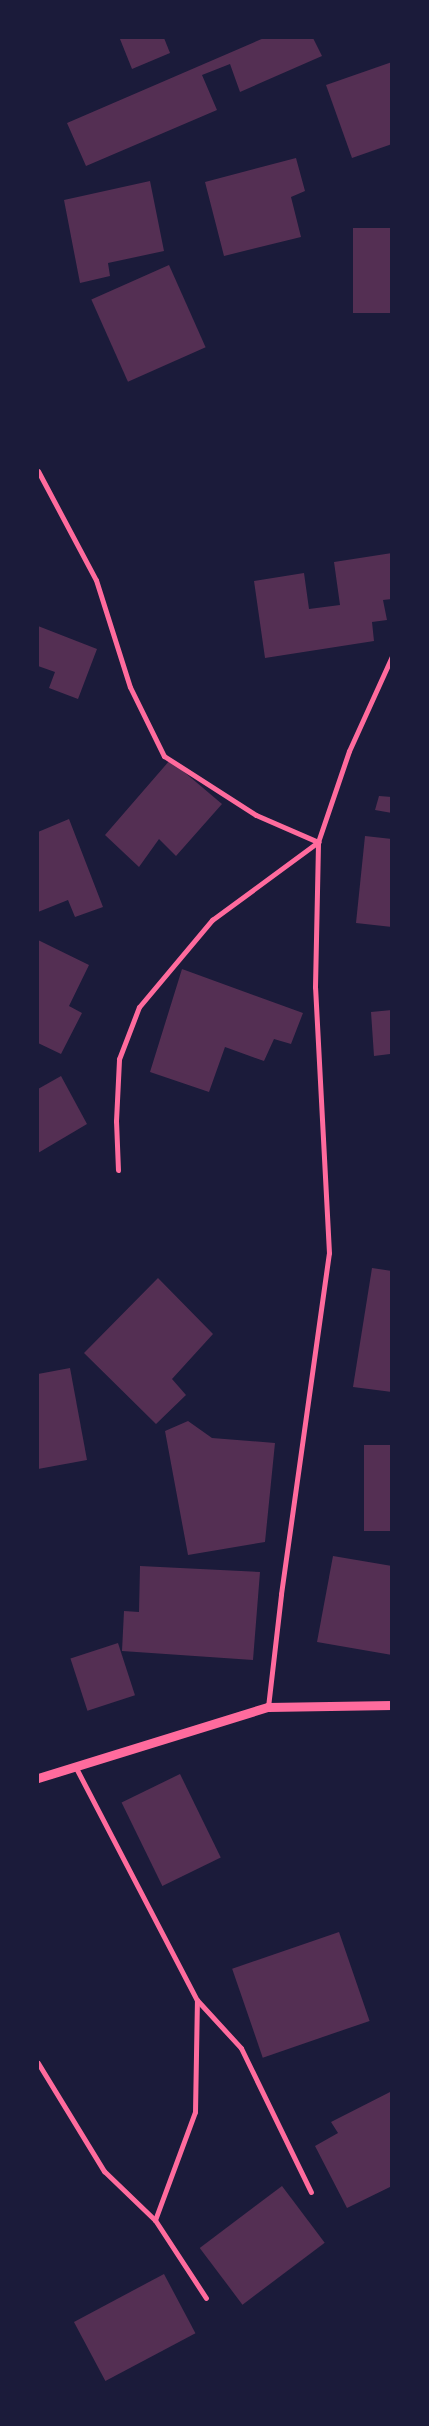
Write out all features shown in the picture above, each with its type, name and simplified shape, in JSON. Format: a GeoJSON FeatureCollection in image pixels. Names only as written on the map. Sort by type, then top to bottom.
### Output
{"type":"FeatureCollection","features":[{"type":"Feature","properties":{"kind":"street"},"geometry":{"type":"LineString","coordinates":[[38,471],[96,580],[130,688],[164,756],[256,815],[318,842]]}},
{"type":"Feature","properties":{"kind":"street"},"geometry":{"type":"LineString","coordinates":[[268,1707],[281,1594],[330,1252],[315,987],[318,842],[349,751],[392,656]]}},
{"type":"Feature","properties":{"kind":"street"},"geometry":{"type":"LineString","coordinates":[[118,1170],[116,1121],[119,1059],[139,1007],[212,920],[318,842]]}},
{"type":"Feature","properties":{"kind":"street"},"geometry":{"type":"LineString","coordinates":[[38,1778],[74,1765],[268,1707],[392,1705]]}},
{"type":"Feature","properties":{"kind":"street"},"geometry":{"type":"LineString","coordinates":[[74,1765],[197,2000],[241,2048],[311,2192]]}},
{"type":"Feature","properties":{"kind":"street"},"geometry":{"type":"LineString","coordinates":[[154,2220],[195,2112],[197,2000]]}},
{"type":"Feature","properties":{"kind":"street"},"geometry":{"type":"LineString","coordinates":[[38,2064],[104,2170],[154,2220],[206,2298]]}},
{"type":"Feature","properties":{"kind":"building"},"geometry":{"type":"Polygon","coordinates":[[[164,38],[170,53],[132,69],[120,39],[164,38]]]}},
{"type":"Feature","properties":{"kind":"building"},"geometry":{"type":"Polygon","coordinates":[[[264,38],[313,38],[322,56],[240,92],[230,64],[202,75],[217,110],[86,166],[67,123],[264,38]]]}},
{"type":"Feature","properties":{"kind":"building"},"geometry":{"type":"Polygon","coordinates":[[[392,62],[392,144],[352,158],[326,85],[392,62]]]}},
{"type":"Feature","properties":{"kind":"building"},"geometry":{"type":"Polygon","coordinates":[[[296,158],[305,191],[291,197],[301,237],[224,256],[205,182],[296,158]]]}},
{"type":"Feature","properties":{"kind":"building"},"geometry":{"type":"Polygon","coordinates":[[[150,181],[164,251],[108,263],[110,276],[80,283],[64,200],[150,181]]]}},
{"type":"Feature","properties":{"kind":"building"},"geometry":{"type":"Polygon","coordinates":[[[353,228],[392,228],[392,313],[353,313],[353,228]]]}},
{"type":"Feature","properties":{"kind":"building"},"geometry":{"type":"Polygon","coordinates":[[[169,265],[206,347],[128,382],[91,300],[169,265]]]}},
{"type":"Feature","properties":{"kind":"building"},"geometry":{"type":"Polygon","coordinates":[[[392,553],[392,599],[383,600],[387,620],[372,622],[374,641],[265,658],[254,581],[304,573],[309,609],[340,605],[334,562],[392,553]]]}},
{"type":"Feature","properties":{"kind":"building"},"geometry":{"type":"Polygon","coordinates":[[[38,626],[97,649],[78,699],[49,688],[55,672],[38,666],[38,626]]]}},
{"type":"Feature","properties":{"kind":"building"},"geometry":{"type":"Polygon","coordinates":[[[170,760],[222,804],[176,856],[159,839],[139,867],[105,835],[170,760]]]}},
{"type":"Feature","properties":{"kind":"building"},"geometry":{"type":"Polygon","coordinates":[[[379,796],[392,797],[392,813],[375,810],[379,796]]]}},
{"type":"Feature","properties":{"kind":"building"},"geometry":{"type":"Polygon","coordinates":[[[69,819],[103,907],[75,917],[68,900],[38,912],[38,832],[69,819]]]}},
{"type":"Feature","properties":{"kind":"building"},"geometry":{"type":"Polygon","coordinates":[[[365,836],[392,839],[392,927],[356,923],[365,836]]]}},
{"type":"Feature","properties":{"kind":"building"},"geometry":{"type":"Polygon","coordinates":[[[38,940],[89,965],[69,1006],[82,1013],[61,1054],[38,1043],[38,940]]]}},
{"type":"Feature","properties":{"kind":"building"},"geometry":{"type":"Polygon","coordinates":[[[182,969],[303,1013],[291,1044],[274,1039],[264,1061],[225,1047],[209,1092],[150,1072],[182,969]]]}},
{"type":"Feature","properties":{"kind":"building"},"geometry":{"type":"Polygon","coordinates":[[[392,1010],[392,1059],[390,1054],[374,1056],[371,1012],[392,1010]]]}},
{"type":"Feature","properties":{"kind":"building"},"geometry":{"type":"Polygon","coordinates":[[[61,1076],[87,1124],[38,1153],[38,1089],[61,1076]]]}},
{"type":"Feature","properties":{"kind":"building"},"geometry":{"type":"Polygon","coordinates":[[[372,1268],[392,1271],[392,1392],[353,1387],[372,1268]]]}},
{"type":"Feature","properties":{"kind":"building"},"geometry":{"type":"Polygon","coordinates":[[[158,1278],[213,1334],[172,1379],[186,1395],[156,1424],[84,1353],[158,1278]]]}},
{"type":"Feature","properties":{"kind":"building"},"geometry":{"type":"Polygon","coordinates":[[[70,1368],[87,1460],[38,1469],[38,1374],[70,1368]]]}},
{"type":"Feature","properties":{"kind":"building"},"geometry":{"type":"Polygon","coordinates":[[[188,1421],[212,1438],[275,1443],[265,1542],[188,1555],[165,1431],[188,1421]]]}},
{"type":"Feature","properties":{"kind":"building"},"geometry":{"type":"Polygon","coordinates":[[[364,1445],[392,1445],[392,1531],[364,1531],[364,1445]]]}},
{"type":"Feature","properties":{"kind":"building"},"geometry":{"type":"Polygon","coordinates":[[[333,1556],[392,1566],[392,1655],[317,1642],[333,1556]]]}},
{"type":"Feature","properties":{"kind":"building"},"geometry":{"type":"Polygon","coordinates":[[[140,1566],[260,1572],[253,1660],[122,1651],[124,1611],[139,1612],[140,1566]]]}},
{"type":"Feature","properties":{"kind":"building"},"geometry":{"type":"Polygon","coordinates":[[[118,1643],[135,1695],[87,1711],[70,1658],[118,1643]]]}},
{"type":"Feature","properties":{"kind":"building"},"geometry":{"type":"Polygon","coordinates":[[[180,1774],[221,1858],[162,1886],[122,1802],[180,1774]]]}},
{"type":"Feature","properties":{"kind":"building"},"geometry":{"type":"Polygon","coordinates":[[[339,1932],[370,2021],[263,2058],[232,1969],[339,1932]]]}},
{"type":"Feature","properties":{"kind":"building"},"geometry":{"type":"Polygon","coordinates":[[[392,2091],[392,2186],[347,2208],[315,2146],[338,2133],[331,2122],[392,2091]]]}},
{"type":"Feature","properties":{"kind":"building"},"geometry":{"type":"Polygon","coordinates":[[[282,2186],[325,2243],[242,2305],[200,2248],[282,2186]]]}},
{"type":"Feature","properties":{"kind":"building"},"geometry":{"type":"Polygon","coordinates":[[[164,2274],[195,2333],[105,2381],[74,2322],[164,2274]]]}}]}
